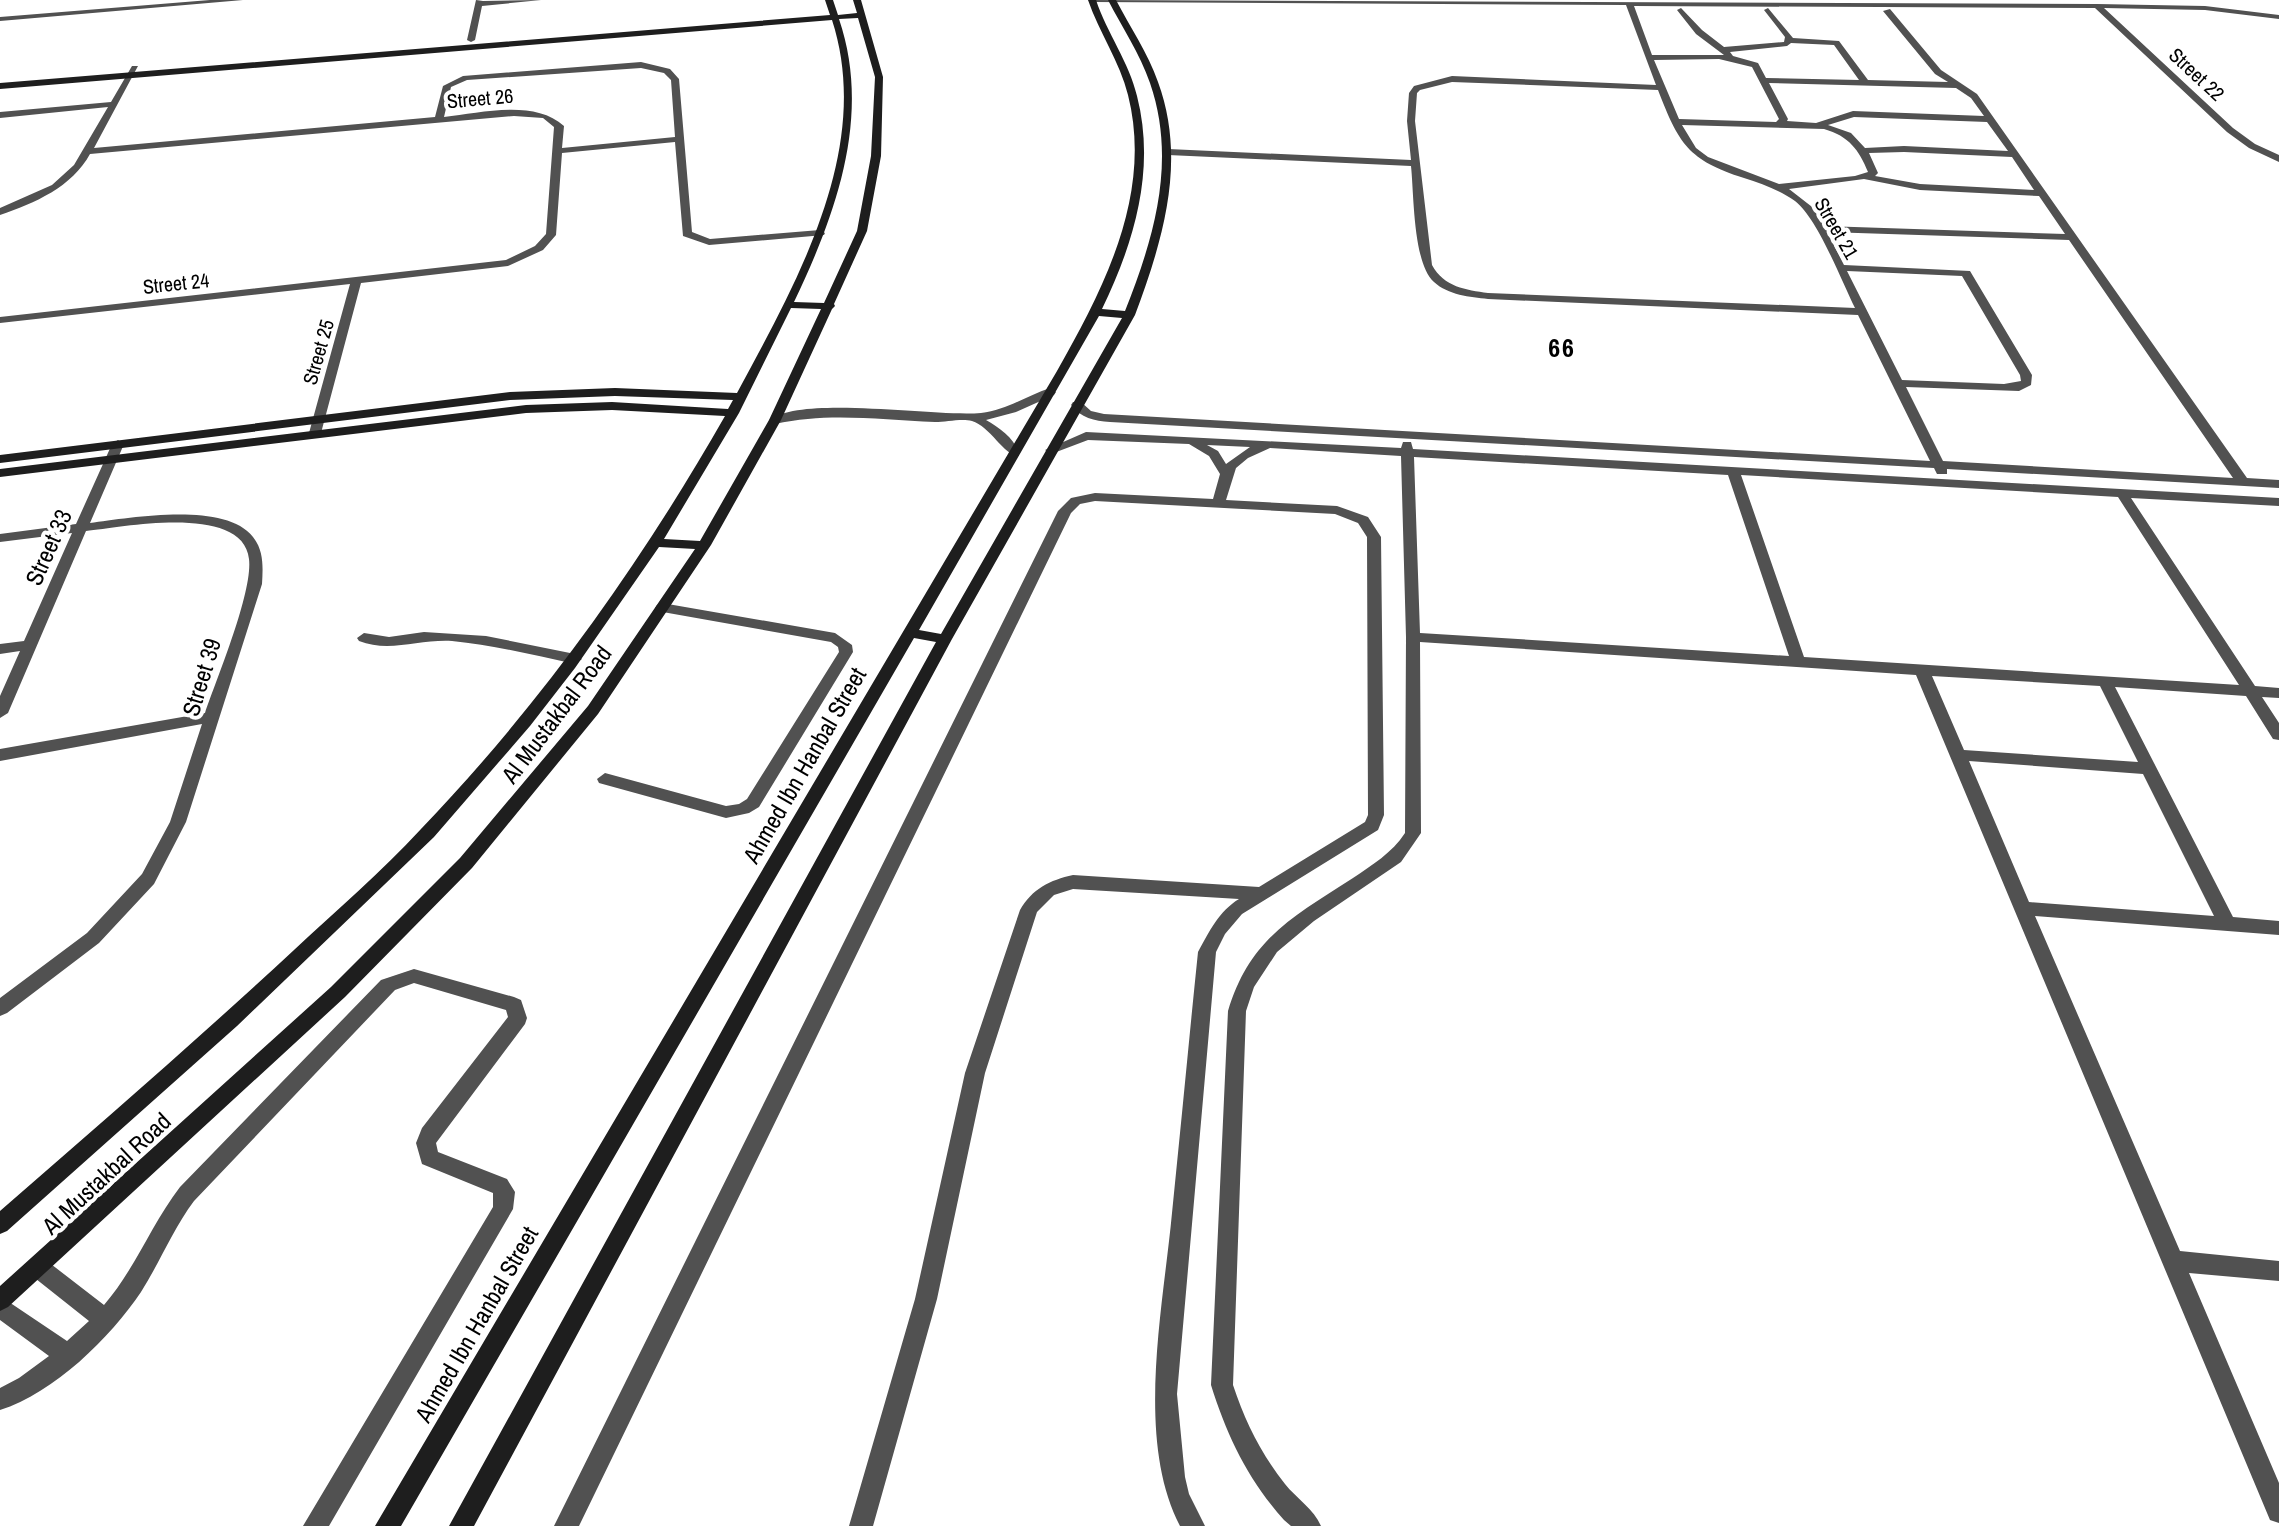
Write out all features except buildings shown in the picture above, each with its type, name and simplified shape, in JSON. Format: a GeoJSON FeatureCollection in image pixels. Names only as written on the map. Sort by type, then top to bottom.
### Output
{"type":"FeatureCollection","features":[{"type":"Feature","properties":{"kind":"street"},"geometry":{"type":"LineString","coordinates":[[98,11],[107,0]]}},
{"type":"Feature","properties":{"kind":"street"},"geometry":{"type":"LineString","coordinates":[[0,19],[239,0]]}},
{"type":"Feature","properties":{"kind":"street"},"geometry":{"type":"LineString","coordinates":[[471,40],[480,2],[537,0]]}},
{"type":"Feature","properties":{"kind":"street"},"geometry":{"type":"LineString","coordinates":[[2154,0],[2164,7]]}},
{"type":"Feature","properties":{"kind":"street"},"geometry":{"type":"LineString","coordinates":[[1379,3],[1542,1],[1681,10],[1887,11],[1936,5]]}},
{"type":"Feature","properties":{"kind":"street"},"geometry":{"type":"LineString","coordinates":[[1092,2],[1631,6],[1648,2],[1849,2],[2100,9],[2279,19]]}},
{"type":"Feature","properties":{"kind":"street","name":"Ahmed Ibn Hanbal Street"},"geometry":{"type":"LineString","coordinates":[[387,1526],[1095,312],[1118,261],[1133,214],[1140,172],[1139,133],[1133,98],[1122,65],[1092,2]]}},
{"type":"Feature","properties":{"kind":"street"},"geometry":{"type":"LineString","coordinates":[[461,1526],[945,639],[1129,315],[1160,227],[1168,152],[1162,108],[1154,81],[1113,2]]}},
{"type":"Feature","properties":{"kind":"street","name":"Street 21"},"geometry":{"type":"LineString","coordinates":[[1631,6],[1689,145],[1703,158],[1780,187],[1805,204],[1948,481]]}},
{"type":"Feature","properties":{"kind":"street"},"geometry":{"type":"LineString","coordinates":[[2100,9],[2164,7],[2226,10],[2279,19]]}},
{"type":"Feature","properties":{"kind":"street"},"geometry":{"type":"LineString","coordinates":[[435,46],[471,40],[860,8]]}},
{"type":"Feature","properties":{"kind":"street","name":"Al Mustakbal Road"},"geometry":{"type":"LineString","coordinates":[[0,1300],[39,1268],[338,992],[466,863],[593,710],[704,545],[775,420],[862,231],[876,156],[879,77],[860,8]]}},
{"type":"Feature","properties":{"kind":"street"},"geometry":{"type":"LineString","coordinates":[[0,86],[832,9]]}},
{"type":"Feature","properties":{"kind":"street","name":"Al Mustakbal Road"},"geometry":{"type":"LineString","coordinates":[[0,1220],[232,1020],[382,880],[454,804],[575,659],[655,543],[733,413],[788,305],[820,233],[839,170],[848,103],[844,50],[832,9]]}},
{"type":"Feature","properties":{"kind":"street","name":"Street 22"},"geometry":{"type":"LineString","coordinates":[[2100,9],[2230,130],[2252,146],[2279,159]]}},
{"type":"Feature","properties":{"kind":"street"},"geometry":{"type":"LineString","coordinates":[[1681,10],[1699,32],[1721,50],[1755,65],[1784,119],[1779,124]]}},
{"type":"Feature","properties":{"kind":"street"},"geometry":{"type":"LineString","coordinates":[[1768,10],[1790,40]]}},
{"type":"Feature","properties":{"kind":"street"},"geometry":{"type":"LineString","coordinates":[[1887,11],[1932,65],[1974,96],[2243,482]]}},
{"type":"Feature","properties":{"kind":"street"},"geometry":{"type":"LineString","coordinates":[[1721,50],[1778,46],[1790,40],[1836,43],[1864,81]]}},
{"type":"Feature","properties":{"kind":"street"},"geometry":{"type":"LineString","coordinates":[[1651,57],[1736,59]]}},
{"type":"Feature","properties":{"kind":"street"},"geometry":{"type":"LineString","coordinates":[[439,120],[447,86],[460,79],[641,65],[662,69],[674,76],[685,228],[691,238],[709,242],[820,233]]}},
{"type":"Feature","properties":{"kind":"street"},"geometry":{"type":"LineString","coordinates":[[0,79],[133,72]]}},
{"type":"Feature","properties":{"kind":"street"},"geometry":{"type":"LineString","coordinates":[[0,212],[55,187],[78,167],[133,72]]}},
{"type":"Feature","properties":{"kind":"street"},"geometry":{"type":"LineString","coordinates":[[1663,88],[1480,80],[1425,83],[1413,93],[1411,121],[1427,265],[1432,276],[1446,287],[1488,296],[1862,312]]}},
{"type":"Feature","properties":{"kind":"street"},"geometry":{"type":"LineString","coordinates":[[1763,80],[1958,85]]}},
{"type":"Feature","properties":{"kind":"street"},"geometry":{"type":"LineString","coordinates":[[0,115],[114,104]]}},
{"type":"Feature","properties":{"kind":"street","name":"Street 26"},"geometry":{"type":"LineString","coordinates":[[88,151],[514,113],[545,116],[559,126],[551,235],[539,248],[497,265],[356,281]]}},
{"type":"Feature","properties":{"kind":"street"},"geometry":{"type":"LineString","coordinates":[[1819,125],[1853,114],[1991,119]]}},
{"type":"Feature","properties":{"kind":"street"},"geometry":{"type":"LineString","coordinates":[[1677,122],[1819,125],[1851,135],[1873,173],[1867,177]]}},
{"type":"Feature","properties":{"kind":"street"},"geometry":{"type":"LineString","coordinates":[[557,151],[679,139]]}},
{"type":"Feature","properties":{"kind":"street"},"geometry":{"type":"LineString","coordinates":[[1860,151],[1904,149],[2015,154]]}},
{"type":"Feature","properties":{"kind":"street"},"geometry":{"type":"LineString","coordinates":[[1168,152],[1415,163]]}},
{"type":"Feature","properties":{"kind":"street"},"geometry":{"type":"LineString","coordinates":[[1780,187],[1867,177],[1920,187],[2042,193]]}},
{"type":"Feature","properties":{"kind":"street"},"geometry":{"type":"LineString","coordinates":[[1820,229],[2073,237]]}},
{"type":"Feature","properties":{"kind":"street"},"geometry":{"type":"LineString","coordinates":[[1840,268],[1966,273],[2026,375],[2027,382],[2019,387],[2004,388],[1898,383]]}},
{"type":"Feature","properties":{"kind":"street","name":"Street 24"},"geometry":{"type":"LineString","coordinates":[[0,320],[356,281]]}},
{"type":"Feature","properties":{"kind":"street","name":"Street 25"},"geometry":{"type":"LineString","coordinates":[[315,433],[356,281]]}},
{"type":"Feature","properties":{"kind":"street"},"geometry":{"type":"LineString","coordinates":[[788,305],[830,306]]}},
{"type":"Feature","properties":{"kind":"street"},"geometry":{"type":"LineString","coordinates":[[1095,312],[1129,315]]}},
{"type":"Feature","properties":{"kind":"street"},"geometry":{"type":"LineString","coordinates":[[775,420],[818,411],[973,418],[1009,411],[1050,392]]}},
{"type":"Feature","properties":{"kind":"street"},"geometry":{"type":"LineString","coordinates":[[0,459],[319,418],[558,393],[669,393],[741,397]]}},
{"type":"Feature","properties":{"kind":"street"},"geometry":{"type":"LineString","coordinates":[[786,398],[818,411]]}},
{"type":"Feature","properties":{"kind":"street"},"geometry":{"type":"LineString","coordinates":[[1077,405],[1080,410],[1095,417],[1407,444],[1733,470],[2279,502]]}},
{"type":"Feature","properties":{"kind":"street"},"geometry":{"type":"LineString","coordinates":[[0,473],[315,433],[559,407],[612,406],[733,413]]}},
{"type":"Feature","properties":{"kind":"street"},"geometry":{"type":"LineString","coordinates":[[973,418],[992,427],[1015,453]]}},
{"type":"Feature","properties":{"kind":"street"},"geometry":{"type":"LineString","coordinates":[[1118,436],[1122,419]]}},
{"type":"Feature","properties":{"kind":"street"},"geometry":{"type":"LineString","coordinates":[[1051,450],[1086,436],[1270,445],[1407,444],[1939,465],[2279,484]]}},
{"type":"Feature","properties":{"kind":"street"},"geometry":{"type":"LineString","coordinates":[[1190,440],[1214,454],[1225,472]]}},
{"type":"Feature","properties":{"kind":"street","name":"Street 33"},"geometry":{"type":"LineString","coordinates":[[0,713],[118,444]]}},
{"type":"Feature","properties":{"kind":"street"},"geometry":{"type":"LineString","coordinates":[[1309,1526],[1276,1494],[1252,1460],[1234,1423],[1222,1385],[1237,1011],[1248,974],[1270,944],[1398,855],[1407,845],[1415,821],[1407,444]]}},
{"type":"Feature","properties":{"kind":"street"},"geometry":{"type":"LineString","coordinates":[[1219,504],[1225,472],[1247,453],[1270,445]]}},
{"type":"Feature","properties":{"kind":"street"},"geometry":{"type":"LineString","coordinates":[[1733,470],[1798,662]]}},
{"type":"Feature","properties":{"kind":"street"},"geometry":{"type":"LineString","coordinates":[[2121,492],[2279,735]]}},
{"type":"Feature","properties":{"kind":"street"},"geometry":{"type":"LineString","coordinates":[[566,1526],[1069,505],[1095,497],[1337,510],[1363,520],[1374,537],[1376,815],[1366,832],[1258,893],[1236,909],[1219,929],[1207,952],[1166,1394],[1173,1477],[1178,1497],[1193,1526]]}},
{"type":"Feature","properties":{"kind":"street","name":"Street 39"},"geometry":{"type":"LineString","coordinates":[[0,538],[166,518],[196,519],[232,527],[254,545],[259,562],[214,717],[178,822],[148,879],[93,938],[0,1008]]}},
{"type":"Feature","properties":{"kind":"street"},"geometry":{"type":"LineString","coordinates":[[655,543],[704,545]]}},
{"type":"Feature","properties":{"kind":"street"},"geometry":{"type":"LineString","coordinates":[[605,779],[726,812],[749,807],[846,652],[845,645],[835,638],[662,608]]}},
{"type":"Feature","properties":{"kind":"street"},"geometry":{"type":"LineString","coordinates":[[910,633],[945,639]]}},
{"type":"Feature","properties":{"kind":"street"},"geometry":{"type":"LineString","coordinates":[[364,638],[378,642],[447,637],[575,659]]}},
{"type":"Feature","properties":{"kind":"street"},"geometry":{"type":"LineString","coordinates":[[1413,637],[2279,693]]}},
{"type":"Feature","properties":{"kind":"street"},"geometry":{"type":"LineString","coordinates":[[0,649],[30,645]]}},
{"type":"Feature","properties":{"kind":"street"},"geometry":{"type":"LineString","coordinates":[[1922,670],[2279,1511]]}},
{"type":"Feature","properties":{"kind":"street"},"geometry":{"type":"LineString","coordinates":[[2105,682],[2227,924]]}},
{"type":"Feature","properties":{"kind":"street"},"geometry":{"type":"LineString","coordinates":[[0,755],[214,717]]}},
{"type":"Feature","properties":{"kind":"street"},"geometry":{"type":"LineString","coordinates":[[1958,755],[2149,769]]}},
{"type":"Feature","properties":{"kind":"street"},"geometry":{"type":"LineString","coordinates":[[861,1526],[926,1299],[975,1073],[1029,910],[1037,898],[1050,888],[1073,882],[1258,893]]}},
{"type":"Feature","properties":{"kind":"street"},"geometry":{"type":"LineString","coordinates":[[2023,908],[2279,928]]}},
{"type":"Feature","properties":{"kind":"street"},"geometry":{"type":"LineString","coordinates":[[0,1399],[10,1396],[68,1356],[105,1320],[135,1281],[164,1226],[187,1194],[388,985],[414,976],[514,1005],[518,1018],[426,1143],[429,1158],[500,1186],[505,1192],[503,1209],[315,1526]]}},
{"type":"Feature","properties":{"kind":"street"},"geometry":{"type":"LineString","coordinates":[[2173,1261],[2279,1271]]}},
{"type":"Feature","properties":{"kind":"street"},"geometry":{"type":"LineString","coordinates":[[39,1268],[105,1320]]}},
{"type":"Feature","properties":{"kind":"street"},"geometry":{"type":"LineString","coordinates":[[0,1307],[68,1356]]}},
{"type":"Feature","properties":{"kind":"district","name":"66"},"geometry":{"type":"Point","coordinates":[1562,347]}}]}
